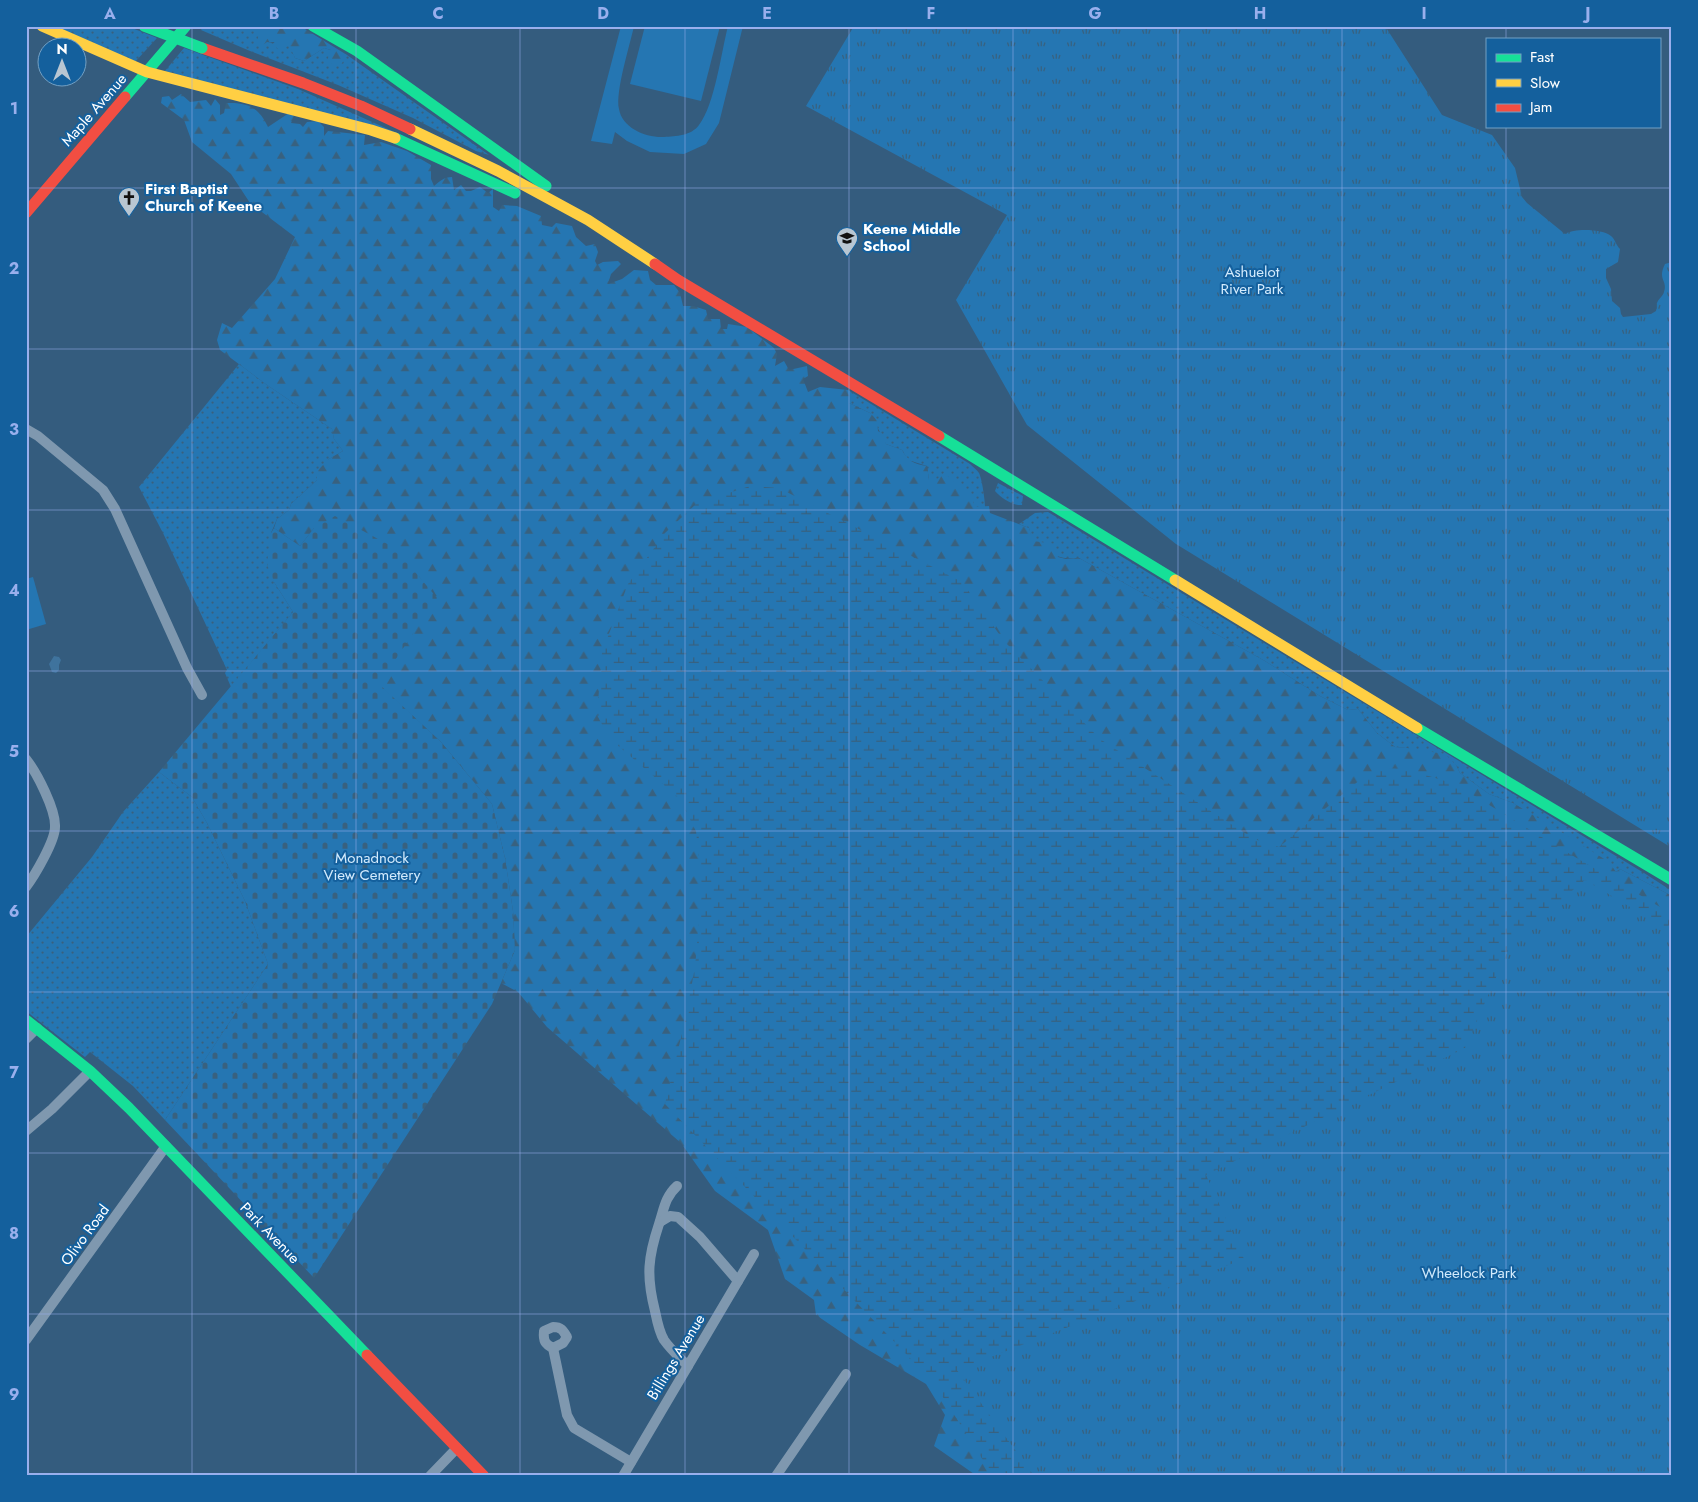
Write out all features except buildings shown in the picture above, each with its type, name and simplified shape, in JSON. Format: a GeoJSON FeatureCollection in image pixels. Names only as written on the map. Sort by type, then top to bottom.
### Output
{"type":"FeatureCollection","features":[{"type":"Feature","properties":{"kind":"main road"},"geometry":{"type":"LineString","coordinates":[[42,26],[147,72],[371,130],[398,139],[545,206],[588,220]]}},
{"type":"Feature","properties":{"kind":"main road"},"geometry":{"type":"LineString","coordinates":[[144,26],[303,83],[361,106],[490,167],[588,220]]}},
{"type":"Feature","properties":{"kind":"main road","name":"Maple Avenue"},"geometry":{"type":"LineString","coordinates":[[26,213],[186,26]]}},
{"type":"Feature","properties":{"kind":"main road"},"geometry":{"type":"LineString","coordinates":[[314,26],[357,51],[542,183],[588,220],[678,280],[895,409],[1380,706],[1672,880]]}},
{"type":"Feature","properties":{"kind":"main road","name":"Park Avenue"},"geometry":{"type":"LineString","coordinates":[[26,1020],[90,1071],[166,1146],[484,1476]]}},
{"type":"Feature","properties":{"kind":"street"},"geometry":{"type":"LineString","coordinates":[[26,429],[38,436],[103,490],[114,509],[187,668],[202,695]]}},
{"type":"Feature","properties":{"kind":"street"},"geometry":{"type":"LineString","coordinates":[[26,759],[41,783],[54,818],[55,826],[54,835],[26,887]]}},
{"type":"Feature","properties":{"kind":"street"},"geometry":{"type":"LineString","coordinates":[[26,1039],[37,1028]]}},
{"type":"Feature","properties":{"kind":"street"},"geometry":{"type":"LineString","coordinates":[[26,1131],[52,1109],[90,1071]]}},
{"type":"Feature","properties":{"kind":"street","name":"Olivo Road"},"geometry":{"type":"LineString","coordinates":[[26,1340],[166,1146]]}},
{"type":"Feature","properties":{"kind":"street"},"geometry":{"type":"LineString","coordinates":[[677,1186],[664,1203],[653,1242],[648,1276],[651,1296],[663,1338],[688,1366]]}},
{"type":"Feature","properties":{"kind":"street"},"geometry":{"type":"LineString","coordinates":[[660,1222],[670,1216],[678,1216],[700,1237],[738,1281]]}},
{"type":"Feature","properties":{"kind":"street","name":"Billings Avenue"},"geometry":{"type":"LineString","coordinates":[[623,1476],[754,1254]]}},
{"type":"Feature","properties":{"kind":"street"},"geometry":{"type":"LineString","coordinates":[[553,1348],[567,1416],[574,1428],[631,1462]]}},
{"type":"Feature","properties":{"kind":"street"},"geometry":{"type":"LineString","coordinates":[[776,1476],[846,1374]]}},
{"type":"Feature","properties":{"kind":"street"},"geometry":{"type":"LineString","coordinates":[[430,1476],[457,1448]]}},
{"type":"Feature","properties":{"kind":"green space"},"geometry":{"type":"Polygon","coordinates":[[[49,26],[127,26],[157,38],[134,63],[88,43],[88,38],[77,38],[49,26]]]}},
{"type":"Feature","properties":{"kind":"green space"},"geometry":{"type":"Polygon","coordinates":[[[204,26],[261,26],[267,42],[290,45],[295,58],[304,61],[324,48],[347,55],[489,155],[476,151],[413,118],[338,85],[201,30],[204,26]]]}},
{"type":"Feature","properties":{"kind":"green space"},"geometry":{"type":"Polygon","coordinates":[[[261,26],[300,26],[347,55],[342,63],[334,65],[327,61],[331,50],[324,48],[304,61],[295,58],[289,45],[280,51],[274,42],[267,42],[263,45],[257,42],[261,26]]]}},
{"type":"Feature","properties":{"kind":"green space"},"geometry":{"type":"Polygon","coordinates":[[[621,26],[634,26],[619,92],[618,101],[621,116],[636,131],[650,136],[664,137],[688,133],[699,125],[705,116],[713,92],[728,26],[743,26],[719,123],[706,144],[684,154],[650,152],[627,141],[615,132],[612,144],[591,141],[621,26]]]}},
{"type":"Feature","properties":{"kind":"green space"},"geometry":{"type":"Polygon","coordinates":[[[645,26],[720,26],[701,101],[630,84],[645,26]]]}},
{"type":"Feature","properties":{"kind":"green space","name":"Ashuelot River Park"},"geometry":{"type":"Polygon","coordinates":[[[854,26],[1385,26],[1442,115],[1492,135],[1515,168],[1522,197],[1527,203],[1565,234],[1588,230],[1601,232],[1612,237],[1620,249],[1618,262],[1606,269],[1606,278],[1611,289],[1612,301],[1620,308],[1623,317],[1651,314],[1656,311],[1657,303],[1665,288],[1662,277],[1663,269],[1665,264],[1672,262],[1672,848],[1176,544],[1027,425],[956,300],[1007,215],[806,106],[854,26]]]}},
{"type":"Feature","properties":{"kind":"green space"},"geometry":{"type":"Polygon","coordinates":[[[184,48],[298,89],[406,137],[165,71],[184,48]]]}},
{"type":"Feature","properties":{"kind":"green space"},"geometry":{"type":"Polygon","coordinates":[[[181,94],[190,102],[206,100],[211,106],[215,99],[220,105],[220,115],[224,113],[226,103],[252,107],[261,115],[268,127],[289,113],[294,116],[291,123],[300,124],[303,127],[307,122],[318,121],[324,127],[324,136],[328,131],[365,135],[364,145],[381,142],[407,151],[431,165],[431,179],[434,186],[444,179],[452,177],[454,190],[461,185],[466,191],[480,187],[488,193],[493,189],[493,207],[499,211],[502,205],[517,206],[541,216],[542,225],[552,227],[556,223],[572,226],[576,237],[586,246],[595,244],[598,252],[595,261],[597,265],[603,262],[618,261],[621,264],[611,274],[608,284],[622,279],[634,270],[648,271],[650,280],[656,285],[674,285],[680,293],[683,306],[693,306],[706,310],[708,319],[720,319],[721,329],[727,329],[728,324],[747,327],[774,348],[777,354],[775,366],[784,361],[789,370],[807,366],[808,376],[803,379],[808,392],[820,387],[848,390],[851,396],[849,403],[870,413],[877,420],[878,431],[884,435],[886,444],[902,450],[912,461],[927,466],[929,480],[936,480],[944,473],[973,498],[974,507],[989,506],[990,513],[1029,528],[1033,541],[1055,544],[1058,557],[1066,559],[1079,558],[1265,661],[1320,696],[1348,710],[1358,709],[1377,733],[1395,747],[1445,754],[1456,765],[1460,773],[1489,794],[1513,803],[1558,830],[1609,862],[1616,872],[1620,869],[1672,896],[1672,1476],[977,1476],[934,1446],[945,1415],[926,1384],[860,1345],[816,1315],[814,1300],[785,1279],[768,1230],[715,1191],[681,1143],[547,1027],[518,992],[501,983],[515,950],[513,911],[505,858],[492,804],[441,742],[378,684],[314,528],[300,546],[274,528],[277,519],[289,510],[291,504],[317,480],[317,471],[329,459],[343,451],[334,439],[332,429],[267,385],[220,350],[217,340],[222,323],[232,328],[275,279],[295,237],[250,203],[231,174],[192,142],[184,120],[161,103],[162,97],[169,96],[172,100],[181,94]]]}},
{"type":"Feature","properties":{"kind":"green space"},"geometry":{"type":"Polygon","coordinates":[[[239,364],[332,429],[334,439],[343,451],[329,459],[317,480],[291,504],[289,510],[277,519],[271,533],[274,582],[293,612],[231,687],[225,673],[227,670],[163,533],[139,487],[239,364]]]}},
{"type":"Feature","properties":{"kind":"green space"},"geometry":{"type":"Polygon","coordinates":[[[848,390],[970,464],[980,476],[985,507],[974,507],[936,480],[929,480],[927,466],[908,460],[902,450],[886,444],[870,413],[849,403],[848,390]]]}},
{"type":"Feature","properties":{"kind":"green space"},"geometry":{"type":"Polygon","coordinates":[[[998,483],[1023,496],[1022,505],[1011,503],[998,494],[995,491],[998,483]]]}},
{"type":"Feature","properties":{"kind":"green space"},"geometry":{"type":"Polygon","coordinates":[[[750,486],[779,488],[962,582],[1004,641],[1100,739],[1254,839],[1279,847],[1361,779],[1383,768],[1406,769],[1455,784],[1672,914],[1672,1476],[993,1476],[934,1383],[665,1104],[685,1021],[695,967],[702,889],[696,831],[679,798],[609,738],[597,715],[602,652],[628,584],[665,533],[696,504],[750,486]]]}},
{"type":"Feature","properties":{"kind":"green space"},"geometry":{"type":"Polygon","coordinates":[[[1048,512],[1644,873],[1672,891],[1672,896],[1620,869],[1616,872],[1513,803],[1489,794],[1460,773],[1456,765],[1407,748],[1395,747],[1377,733],[1358,709],[1348,710],[1320,696],[1265,661],[1079,558],[1059,557],[1049,552],[1032,541],[1029,528],[1019,524],[1035,513],[1048,512]]]}},
{"type":"Feature","properties":{"kind":"green space","name":"Monadnock View Cemetery"},"geometry":{"type":"Polygon","coordinates":[[[335,516],[395,548],[437,598],[379,684],[441,742],[492,804],[505,858],[513,911],[515,950],[492,1004],[314,1278],[165,1120],[268,964],[245,901],[207,823],[192,797],[159,772],[293,612],[274,582],[267,564],[271,533],[274,528],[300,546],[314,528],[335,516]]]}},
{"type":"Feature","properties":{"kind":"green space"},"geometry":{"type":"Polygon","coordinates":[[[33,577],[46,624],[26,630],[26,579],[33,577]]]}},
{"type":"Feature","properties":{"kind":"green space"},"geometry":{"type":"Polygon","coordinates":[[[159,772],[192,797],[207,823],[245,901],[268,964],[165,1120],[133,1086],[90,1052],[85,1057],[26,1011],[26,937],[92,857],[123,812],[159,772]]]}},
{"type":"Feature","properties":{"kind":"green space","name":"Wheelock Park"},"geometry":{"type":"Polygon","coordinates":[[[1585,880],[1672,932],[1672,1476],[1034,1476],[957,1370],[1244,1259],[1206,1175],[1465,1048],[1512,941],[1585,880]]]}},
{"type":"Feature","properties":{"kind":"shaded area"},"geometry":{"type":"Polygon","coordinates":[[[54,656],[59,657],[61,660],[59,670],[56,673],[52,672],[49,664],[54,656]]]}},
{"type":"Feature","properties":{"kind":"traffic: fast"},"geometry":{"type":"LineString","coordinates":[[144,26],[202,48]]}},
{"type":"Feature","properties":{"kind":"traffic: fast"},"geometry":{"type":"LineString","coordinates":[[125,97],[186,26]]}},
{"type":"Feature","properties":{"kind":"traffic: fast"},"geometry":{"type":"LineString","coordinates":[[313,26],[357,51],[546,186]]}},
{"type":"Feature","properties":{"kind":"traffic: fast"},"geometry":{"type":"LineString","coordinates":[[395,138],[515,193]]}},
{"type":"Feature","properties":{"kind":"traffic: fast"},"geometry":{"type":"LineString","coordinates":[[939,436],[1175,580]]}},
{"type":"Feature","properties":{"kind":"traffic: fast"},"geometry":{"type":"LineString","coordinates":[[1417,728],[1672,880]]}},
{"type":"Feature","properties":{"kind":"traffic: fast"},"geometry":{"type":"LineString","coordinates":[[26,1020],[90,1071],[129,1108],[367,1355]]}},
{"type":"Feature","properties":{"kind":"traffic: slow"},"geometry":{"type":"LineString","coordinates":[[42,26],[147,72],[371,130],[395,138]]}},
{"type":"Feature","properties":{"kind":"traffic: slow"},"geometry":{"type":"LineString","coordinates":[[410,129],[498,171],[588,220],[655,264]]}},
{"type":"Feature","properties":{"kind":"traffic: slow"},"geometry":{"type":"LineString","coordinates":[[1175,580],[1417,728]]}},
{"type":"Feature","properties":{"kind":"traffic: jam"},"geometry":{"type":"LineString","coordinates":[[202,48],[303,83],[361,106],[410,129]]}},
{"type":"Feature","properties":{"kind":"traffic: jam"},"geometry":{"type":"LineString","coordinates":[[26,213],[125,97]]}},
{"type":"Feature","properties":{"kind":"traffic: jam"},"geometry":{"type":"LineString","coordinates":[[655,264],[678,280],[939,436]]}},
{"type":"Feature","properties":{"kind":"traffic: jam"},"geometry":{"type":"LineString","coordinates":[[367,1355],[484,1476]]}},
{"type":"Feature","properties":{"kind":"place","name":"First Baptist Church of Keene"},"geometry":{"type":"Point","coordinates":[129,217]}},
{"type":"Feature","properties":{"kind":"place","name":"Keene Middle School"},"geometry":{"type":"Point","coordinates":[847,257]}}]}
